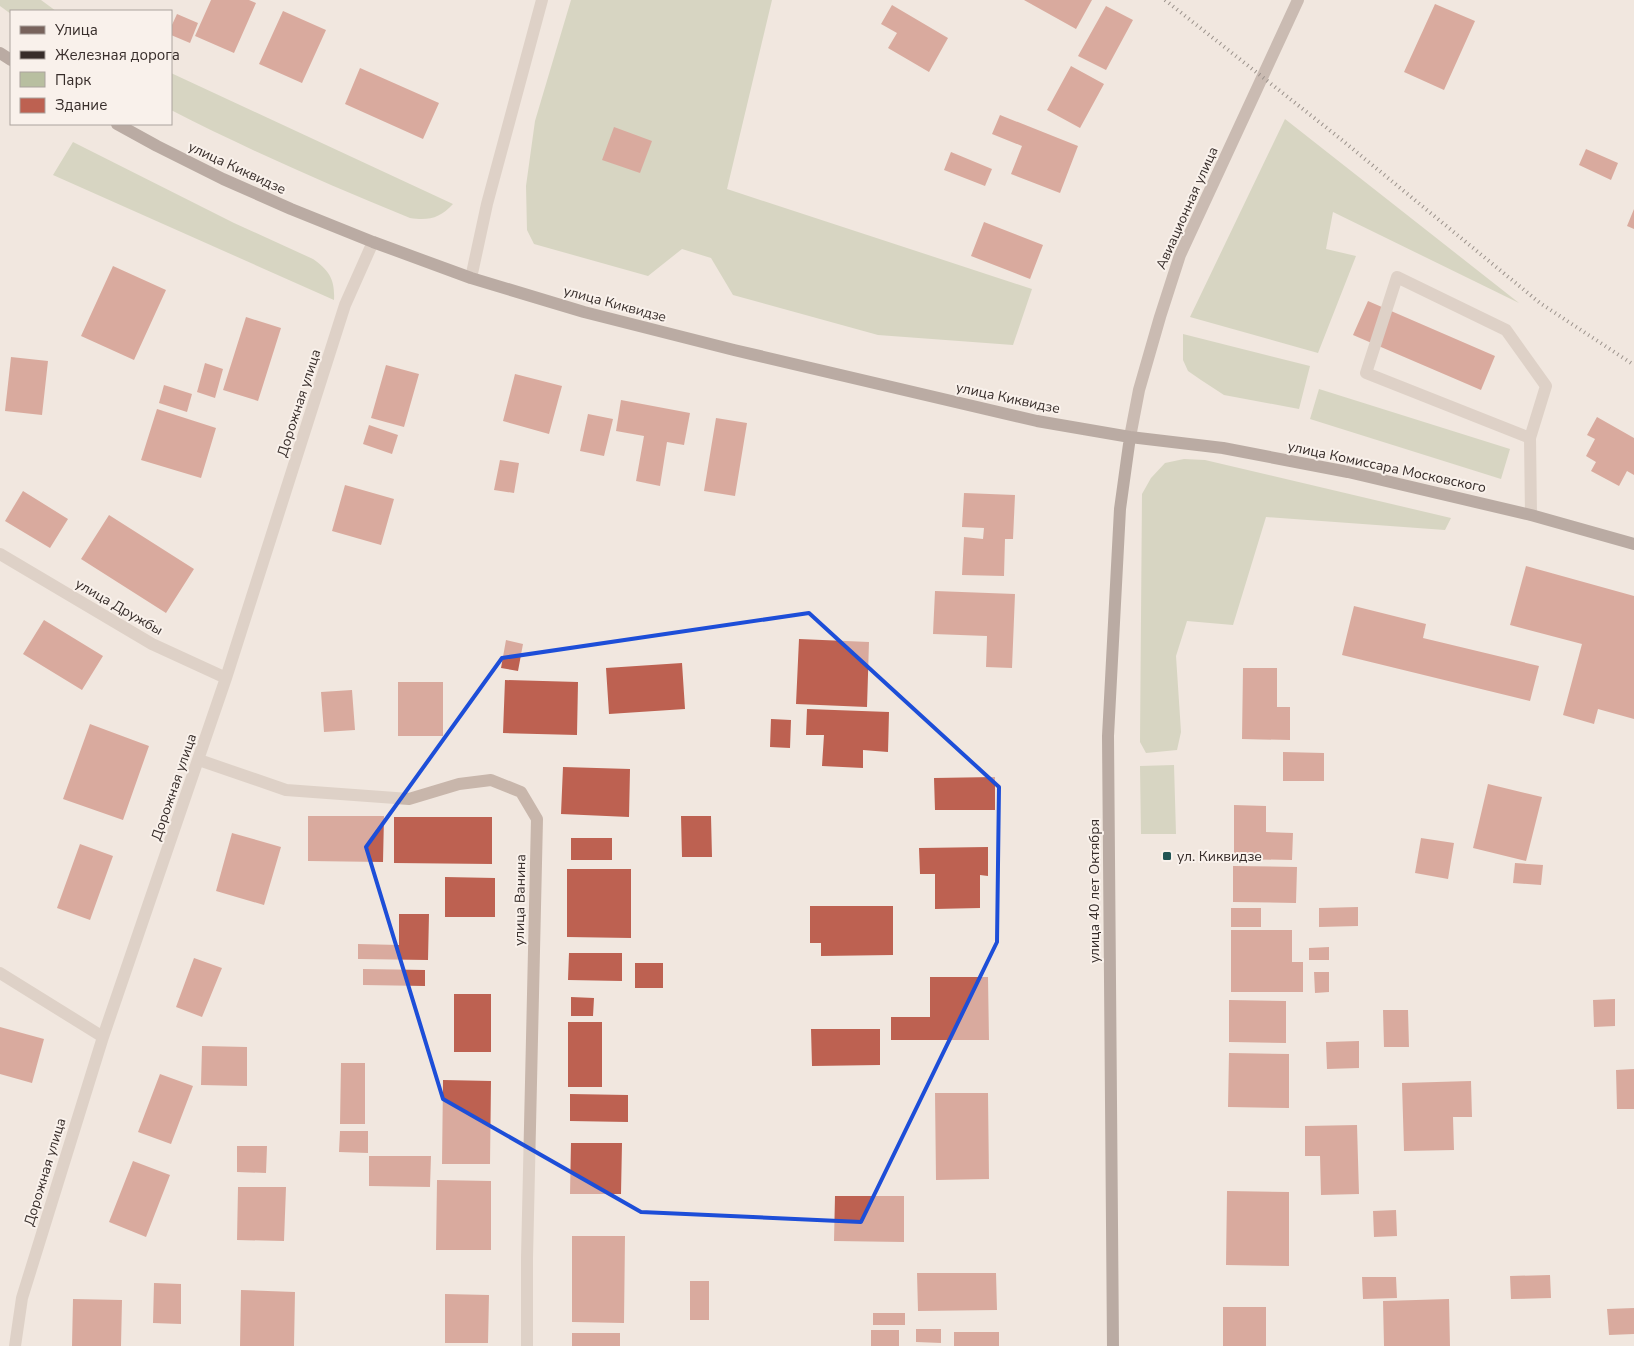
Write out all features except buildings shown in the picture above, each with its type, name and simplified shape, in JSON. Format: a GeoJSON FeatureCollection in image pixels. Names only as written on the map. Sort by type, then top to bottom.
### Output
{"type":"FeatureCollection","features":[{"type":"Feature","properties":{"kind":"main road","name":"Авиационная улица"},"geometry":{"type":"LineString","coordinates":[[1130,437],[1139,390],[1162,308],[1180,256],[1298,0]]}},
{"type":"Feature","properties":{"kind":"main road","name":"улица Киквидзе"},"geometry":{"type":"LineString","coordinates":[[119,125],[223,179],[291,210],[472,278],[584,312],[734,350],[1037,420],[1130,437]]}},
{"type":"Feature","properties":{"kind":"main road","name":"улица Комиссара Московского"},"geometry":{"type":"LineString","coordinates":[[1130,437],[1223,448],[1348,472],[1531,515],[1634,544]]}},
{"type":"Feature","properties":{"kind":"main road","name":"улица 40 лет Октября"},"geometry":{"type":"LineString","coordinates":[[1113,1346],[1108,736],[1120,509],[1130,437]]}},
{"type":"Feature","properties":{"kind":"street"},"geometry":{"type":"LineString","coordinates":[[472,278],[487,204],[542,0]]}},
{"type":"Feature","properties":{"kind":"street","name":"Дорожная улица"},"geometry":{"type":"LineString","coordinates":[[15,1346],[22,1298],[103,1037],[199,760],[345,306],[373,242]]}},
{"type":"Feature","properties":{"kind":"street"},"geometry":{"type":"LineString","coordinates":[[1530,438],[1366,373],[1397,277],[1506,330],[1546,386],[1530,438],[1531,515]]}},
{"type":"Feature","properties":{"kind":"street","name":"улица Дружбы"},"geometry":{"type":"LineString","coordinates":[[0,554],[152,644],[226,678]]}},
{"type":"Feature","properties":{"kind":"street","name":"улица Ванина"},"geometry":{"type":"LineString","coordinates":[[199,760],[286,790],[400,799],[409,799],[459,784],[491,780],[521,792],[538,819],[527,1258],[527,1346]]}},
{"type":"Feature","properties":{"kind":"street"},"geometry":{"type":"LineString","coordinates":[[0,973],[103,1037]]}},
{"type":"Feature","properties":{"kind":"highlighted area"},"geometry":{"type":"Polygon","coordinates":[[[809,613],[999,787],[997,942],[861,1222],[641,1212],[443,1099],[366,847],[502,658],[809,613]]]}},
{"type":"Feature","properties":{"kind":"green space"},"geometry":{"type":"Polygon","coordinates":[[[0,0],[41,0],[55,10],[10,10],[10,13],[0,6],[0,0]]]}},
{"type":"Feature","properties":{"kind":"green space"},"geometry":{"type":"Polygon","coordinates":[[[571,0],[772,0],[727,189],[1032,289],[1013,345],[878,335],[733,295],[711,258],[682,249],[648,276],[534,244],[527,230],[526,186],[535,121],[571,0]]]}},
{"type":"Feature","properties":{"kind":"green space"},"geometry":{"type":"Polygon","coordinates":[[[172,73],[453,204],[443,213],[429,219],[410,218],[319,180],[172,111],[172,73]]]}},
{"type":"Feature","properties":{"kind":"green space"},"geometry":{"type":"Polygon","coordinates":[[[1285,119],[1519,303],[1333,212],[1326,249],[1356,256],[1318,353],[1190,317],[1285,119]]]}},
{"type":"Feature","properties":{"kind":"green space"},"geometry":{"type":"Polygon","coordinates":[[[73,142],[234,223],[313,259],[330,276],[334,287],[334,300],[53,175],[73,142]]]}},
{"type":"Feature","properties":{"kind":"green space"},"geometry":{"type":"Polygon","coordinates":[[[1183,334],[1310,366],[1299,409],[1224,395],[1188,371],[1183,360],[1183,334]]]}},
{"type":"Feature","properties":{"kind":"green space"},"geometry":{"type":"Polygon","coordinates":[[[1319,389],[1510,449],[1501,479],[1310,419],[1319,389]]]}},
{"type":"Feature","properties":{"kind":"green space"},"geometry":{"type":"Polygon","coordinates":[[[1184,459],[1205,460],[1451,518],[1445,530],[1266,517],[1233,625],[1187,621],[1176,656],[1181,732],[1177,750],[1146,753],[1140,742],[1142,494],[1151,478],[1165,463],[1184,459]]]}},
{"type":"Feature","properties":{"kind":"green space"},"geometry":{"type":"Polygon","coordinates":[[[1174,765],[1176,834],[1141,834],[1140,766],[1174,765]]]}},
{"type":"Feature","properties":{"kind":"railway"},"geometry":{"type":"LineString","coordinates":[[1165,0],[1337,136],[1540,303],[1634,365]]}},
{"type":"Feature","properties":{"kind":"place","name":"ул. Киквидзе"},"geometry":{"type":"Point","coordinates":[1167,856]}}]}
